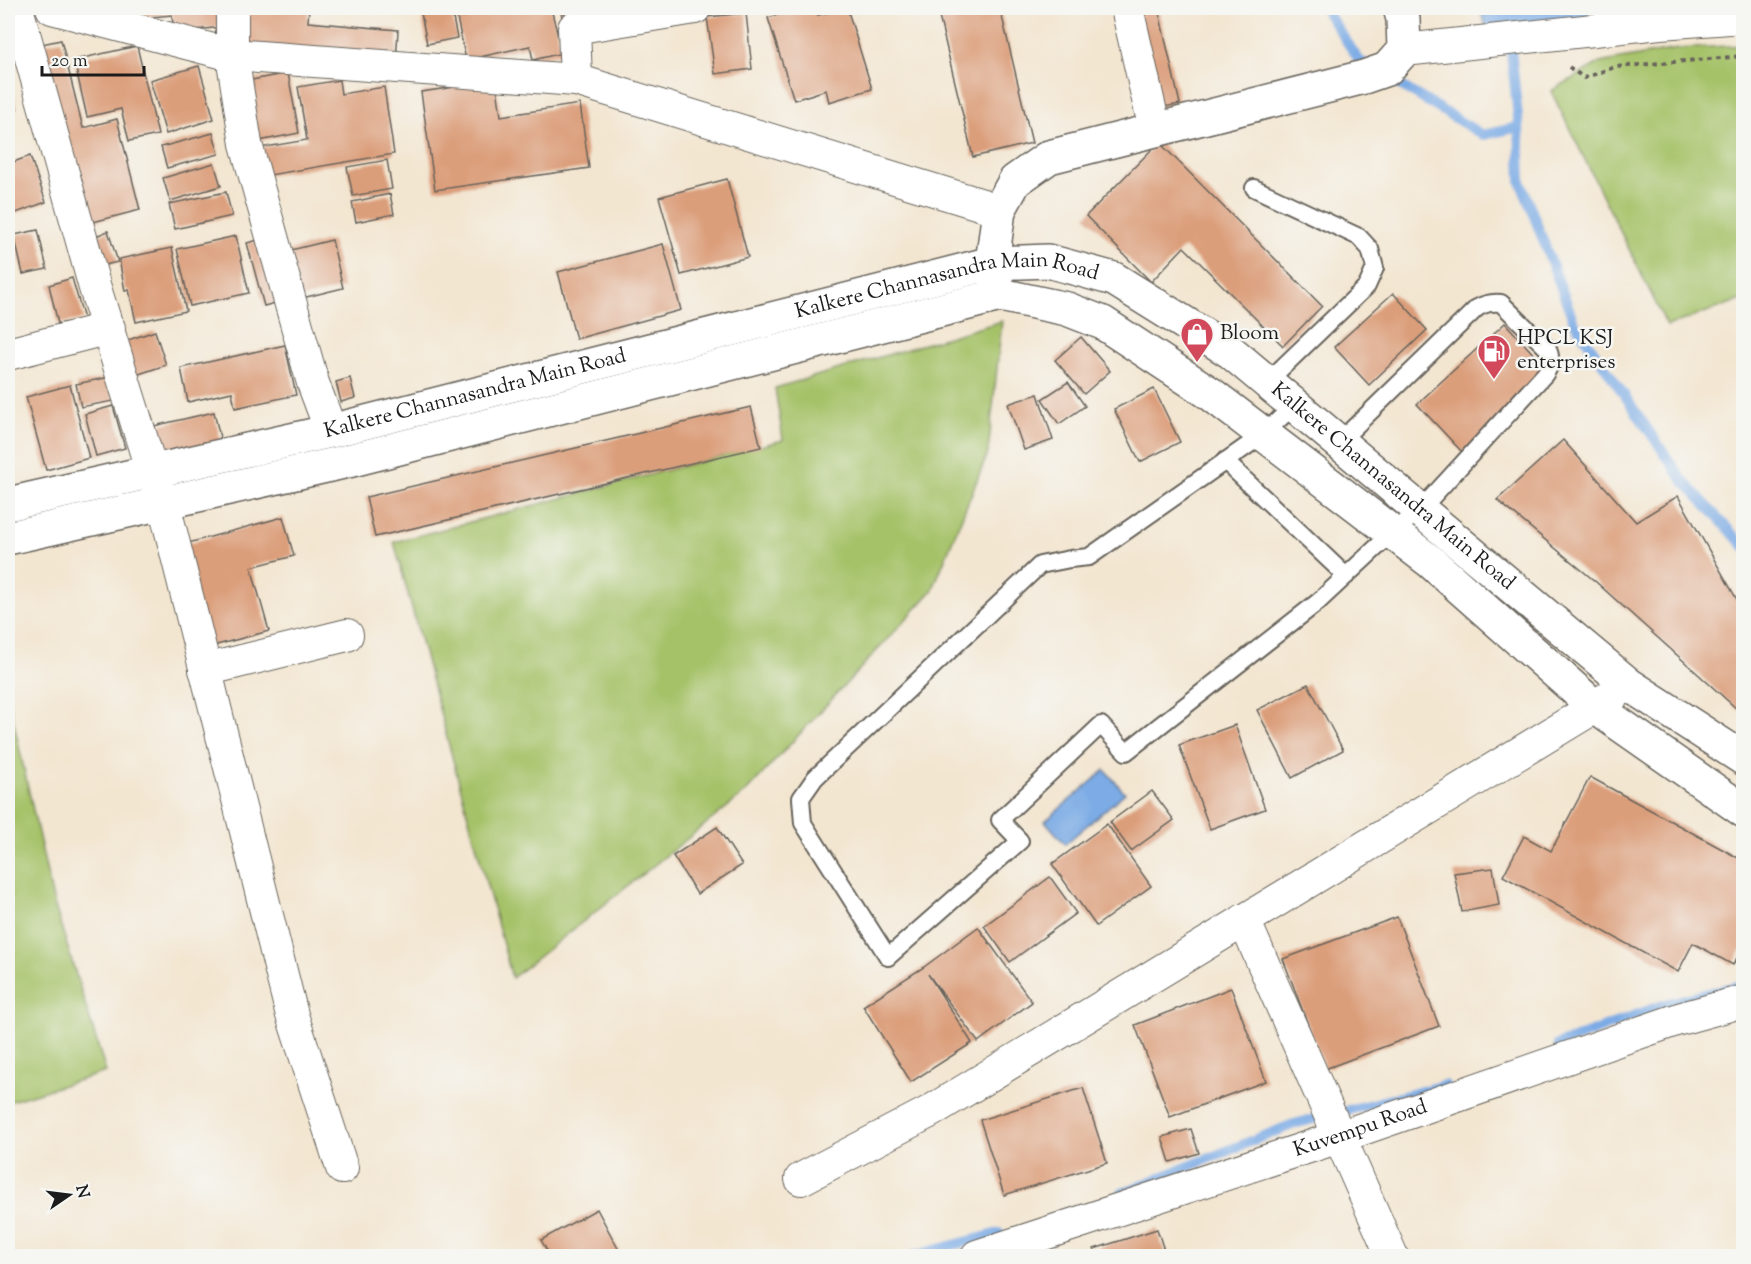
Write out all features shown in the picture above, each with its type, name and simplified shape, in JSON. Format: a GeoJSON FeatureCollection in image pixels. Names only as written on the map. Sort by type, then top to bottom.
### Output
{"type":"FeatureCollection","features":[{"type":"Feature","properties":{"kind":"main road"},"geometry":{"type":"LineString","coordinates":[[1395,38],[1155,130],[1049,157],[1016,181],[999,210],[992,263],[1000,295],[1067,309],[1103,323],[1211,394],[1431,562],[1595,707],[1743,811]]}},
{"type":"Feature","properties":{"kind":"main road","name":"Kalkere Channasandra Main Road"},"geometry":{"type":"LineString","coordinates":[[8,504],[331,431],[992,263],[1048,261],[1114,279],[1231,352],[1628,684],[1743,759]]}},
{"type":"Feature","properties":{"kind":"main road","name":"Kalkere Channasandra Main Road"},"geometry":{"type":"LineString","coordinates":[[8,538],[344,462],[1000,295]]}},
{"type":"Feature","properties":{"kind":"street"},"geometry":{"type":"LineString","coordinates":[[17,8],[95,288],[164,504],[292,1015],[342,1168]]}},
{"type":"Feature","properties":{"kind":"street"},"geometry":{"type":"LineString","coordinates":[[52,8],[232,56],[576,80],[999,210]]}},
{"type":"Feature","properties":{"kind":"street"},"geometry":{"type":"LineString","coordinates":[[232,8],[232,56],[246,144],[313,383],[331,431]]}},
{"type":"Feature","properties":{"kind":"street"},"geometry":{"type":"LineString","coordinates":[[576,80],[574,28],[694,8]]}},
{"type":"Feature","properties":{"kind":"street"},"geometry":{"type":"LineString","coordinates":[[1126,8],[1155,130]]}},
{"type":"Feature","properties":{"kind":"street"},"geometry":{"type":"LineString","coordinates":[[1395,38],[1660,23],[1713,13],[1743,17]]}},
{"type":"Feature","properties":{"kind":"street"},"geometry":{"type":"LineString","coordinates":[[8,354],[109,328]]}},
{"type":"Feature","properties":{"kind":"street"},"geometry":{"type":"LineString","coordinates":[[205,670],[347,635]]}},
{"type":"Feature","properties":{"kind":"street"},"geometry":{"type":"LineString","coordinates":[[801,1179],[931,1111],[1595,707],[1628,684]]}},
{"type":"Feature","properties":{"kind":"street"},"geometry":{"type":"LineString","coordinates":[[1244,921],[1392,1257]]}},
{"type":"Feature","properties":{"kind":"street","name":"Kuvempu Road"},"geometry":{"type":"LineString","coordinates":[[977,1257],[1017,1250],[1338,1136],[1679,1019],[1743,1001]]}},
{"type":"Feature","properties":{"kind":"lane"},"geometry":{"type":"LineString","coordinates":[[1254,188],[1359,237],[1370,249],[1375,268],[1367,286],[1267,382]]}},
{"type":"Feature","properties":{"kind":"lane"},"geometry":{"type":"LineString","coordinates":[[1294,405],[1264,434],[1089,557],[1070,558],[1040,565],[815,778],[801,798],[803,823],[888,957],[1020,842],[1000,820],[1101,725],[1126,752],[1318,602],[1420,510],[1549,368],[1551,356],[1548,349],[1501,303],[1488,303],[1477,308],[1339,442]]}},
{"type":"Feature","properties":{"kind":"lane"},"geometry":{"type":"LineString","coordinates":[[1225,461],[1346,576]]}},
{"type":"Feature","properties":{"kind":"green space"},"geometry":{"type":"Polygon","coordinates":[[[1743,45],[1743,299],[1667,326],[1551,91],[1599,63],[1677,49],[1743,45]]]}},
{"type":"Feature","properties":{"kind":"green space"},"geometry":{"type":"Polygon","coordinates":[[[1002,321],[988,453],[932,591],[745,793],[512,978],[394,542],[783,440],[775,388],[1002,321]]]}},
{"type":"Feature","properties":{"kind":"green space"},"geometry":{"type":"Polygon","coordinates":[[[8,697],[53,900],[106,1072],[8,1102],[8,697]]]}},
{"type":"Feature","properties":{"kind":"water"},"geometry":{"type":"Polygon","coordinates":[[[1479,8],[1635,8],[1489,33],[1479,8]]]}},
{"type":"Feature","properties":{"kind":"water"},"geometry":{"type":"Polygon","coordinates":[[[1105,770],[1125,793],[1065,844],[1045,821],[1105,770]]]}},
{"type":"Feature","properties":{"kind":"building"},"geometry":{"type":"Polygon","coordinates":[[[120,8],[221,8],[224,27],[174,32],[172,15],[121,20],[120,8]]]}},
{"type":"Feature","properties":{"kind":"building"},"geometry":{"type":"Polygon","coordinates":[[[247,8],[309,8],[308,22],[398,30],[396,62],[248,50],[247,8]]]}},
{"type":"Feature","properties":{"kind":"building"},"geometry":{"type":"Polygon","coordinates":[[[420,8],[451,8],[457,38],[427,44],[420,8]]]}},
{"type":"Feature","properties":{"kind":"building"},"geometry":{"type":"Polygon","coordinates":[[[477,8],[551,8],[562,53],[533,60],[530,46],[466,60],[457,18],[478,14],[477,8]]]}},
{"type":"Feature","properties":{"kind":"building"},"geometry":{"type":"Polygon","coordinates":[[[560,8],[621,8],[563,21],[560,8]]]}},
{"type":"Feature","properties":{"kind":"building"},"geometry":{"type":"Polygon","coordinates":[[[801,8],[816,8],[818,15],[847,8],[872,89],[829,102],[826,90],[794,100],[768,18],[801,8]]]}},
{"type":"Feature","properties":{"kind":"building"},"geometry":{"type":"Polygon","coordinates":[[[937,8],[1000,8],[1032,143],[973,157],[937,8]]]}},
{"type":"Feature","properties":{"kind":"building"},"geometry":{"type":"Polygon","coordinates":[[[1136,8],[1158,8],[1180,104],[1159,108],[1136,8]]]}},
{"type":"Feature","properties":{"kind":"building"},"geometry":{"type":"Polygon","coordinates":[[[746,13],[752,69],[715,74],[707,17],[746,13]]]}},
{"type":"Feature","properties":{"kind":"building"},"geometry":{"type":"Polygon","coordinates":[[[61,40],[83,128],[117,119],[140,210],[85,224],[37,45],[61,40]]]}},
{"type":"Feature","properties":{"kind":"building"},"geometry":{"type":"Polygon","coordinates":[[[137,46],[158,135],[129,141],[121,109],[87,117],[74,60],[137,46]]]}},
{"type":"Feature","properties":{"kind":"building"},"geometry":{"type":"Polygon","coordinates":[[[199,66],[214,119],[166,134],[150,80],[199,66]]]}},
{"type":"Feature","properties":{"kind":"building"},"geometry":{"type":"Polygon","coordinates":[[[288,73],[299,133],[254,142],[242,82],[288,73]]]}},
{"type":"Feature","properties":{"kind":"building"},"geometry":{"type":"Polygon","coordinates":[[[8,77],[17,109],[8,112],[8,77]]]}},
{"type":"Feature","properties":{"kind":"building"},"geometry":{"type":"Polygon","coordinates":[[[339,80],[341,94],[384,87],[394,154],[258,177],[253,149],[307,140],[298,87],[339,80]]]}},
{"type":"Feature","properties":{"kind":"building"},"geometry":{"type":"Polygon","coordinates":[[[496,81],[501,116],[580,104],[589,168],[435,190],[421,92],[496,81]]]}},
{"type":"Feature","properties":{"kind":"building"},"geometry":{"type":"Polygon","coordinates":[[[213,133],[219,154],[167,168],[161,147],[213,133]]]}},
{"type":"Feature","properties":{"kind":"building"},"geometry":{"type":"Polygon","coordinates":[[[1159,142],[1322,306],[1283,346],[1184,247],[1151,282],[1086,216],[1159,142]]]}},
{"type":"Feature","properties":{"kind":"building"},"geometry":{"type":"Polygon","coordinates":[[[30,156],[46,202],[8,216],[8,164],[30,156]]]}},
{"type":"Feature","properties":{"kind":"building"},"geometry":{"type":"Polygon","coordinates":[[[387,160],[392,189],[353,196],[347,167],[387,160]]]}},
{"type":"Feature","properties":{"kind":"building"},"geometry":{"type":"Polygon","coordinates":[[[214,163],[221,186],[170,201],[163,178],[214,163]]]}},
{"type":"Feature","properties":{"kind":"building"},"geometry":{"type":"Polygon","coordinates":[[[727,179],[748,257],[681,275],[659,197],[727,179]]]}},
{"type":"Feature","properties":{"kind":"building"},"geometry":{"type":"Polygon","coordinates":[[[226,192],[232,216],[175,229],[169,204],[226,192]]]}},
{"type":"Feature","properties":{"kind":"building"},"geometry":{"type":"Polygon","coordinates":[[[390,194],[394,214],[356,222],[352,202],[390,194]]]}},
{"type":"Feature","properties":{"kind":"building"},"geometry":{"type":"Polygon","coordinates":[[[38,230],[47,269],[23,274],[14,235],[38,230]]]}},
{"type":"Feature","properties":{"kind":"building"},"geometry":{"type":"Polygon","coordinates":[[[108,231],[118,262],[100,266],[91,238],[108,231]]]}},
{"type":"Feature","properties":{"kind":"building"},"geometry":{"type":"Polygon","coordinates":[[[236,236],[249,293],[190,306],[177,249],[236,236]]]}},
{"type":"Feature","properties":{"kind":"building"},"geometry":{"type":"Polygon","coordinates":[[[262,239],[279,302],[264,306],[247,243],[262,239]]]}},
{"type":"Feature","properties":{"kind":"building"},"geometry":{"type":"Polygon","coordinates":[[[332,240],[343,288],[294,300],[283,252],[332,240]]]}},
{"type":"Feature","properties":{"kind":"building"},"geometry":{"type":"Polygon","coordinates":[[[663,244],[681,310],[576,339],[558,272],[663,244]]]}},
{"type":"Feature","properties":{"kind":"building"},"geometry":{"type":"Polygon","coordinates":[[[172,248],[186,311],[136,322],[129,290],[125,291],[119,259],[172,248]]]}},
{"type":"Feature","properties":{"kind":"building"},"geometry":{"type":"Polygon","coordinates":[[[72,278],[84,319],[58,324],[49,285],[72,278]]]}},
{"type":"Feature","properties":{"kind":"building"},"geometry":{"type":"Polygon","coordinates":[[[1393,293],[1427,330],[1369,385],[1334,347],[1393,293]]]}},
{"type":"Feature","properties":{"kind":"building"},"geometry":{"type":"Polygon","coordinates":[[[1505,323],[1550,372],[1463,453],[1417,404],[1505,323]]]}},
{"type":"Feature","properties":{"kind":"building"},"geometry":{"type":"Polygon","coordinates":[[[155,331],[166,365],[130,377],[119,343],[155,331]]]}},
{"type":"Feature","properties":{"kind":"building"},"geometry":{"type":"Polygon","coordinates":[[[1081,337],[1110,371],[1084,394],[1055,360],[1081,337]]]}},
{"type":"Feature","properties":{"kind":"building"},"geometry":{"type":"Polygon","coordinates":[[[285,345],[296,395],[235,408],[232,392],[188,402],[181,368],[285,345]]]}},
{"type":"Feature","properties":{"kind":"building"},"geometry":{"type":"Polygon","coordinates":[[[110,377],[114,401],[81,407],[76,384],[110,377]]]}},
{"type":"Feature","properties":{"kind":"building"},"geometry":{"type":"Polygon","coordinates":[[[350,378],[355,398],[341,402],[336,382],[350,378]]]}},
{"type":"Feature","properties":{"kind":"building"},"geometry":{"type":"Polygon","coordinates":[[[1068,382],[1085,406],[1059,424],[1042,399],[1068,382]]]}},
{"type":"Feature","properties":{"kind":"building"},"geometry":{"type":"Polygon","coordinates":[[[70,385],[89,458],[46,470],[26,397],[70,385]]]}},
{"type":"Feature","properties":{"kind":"building"},"geometry":{"type":"Polygon","coordinates":[[[1154,389],[1180,442],[1140,462],[1114,409],[1154,389]]]}},
{"type":"Feature","properties":{"kind":"building"},"geometry":{"type":"Polygon","coordinates":[[[1038,394],[1053,440],[1024,450],[1008,404],[1038,394]]]}},
{"type":"Feature","properties":{"kind":"building"},"geometry":{"type":"Polygon","coordinates":[[[113,406],[125,448],[96,456],[85,414],[113,406]]]}},
{"type":"Feature","properties":{"kind":"building"},"geometry":{"type":"Polygon","coordinates":[[[751,407],[761,447],[375,537],[366,497],[751,407]]]}},
{"type":"Feature","properties":{"kind":"building"},"geometry":{"type":"Polygon","coordinates":[[[214,412],[223,450],[154,466],[145,428],[214,412]]]}},
{"type":"Feature","properties":{"kind":"building"},"geometry":{"type":"Polygon","coordinates":[[[1563,440],[1636,522],[1678,496],[1744,612],[1744,704],[1738,710],[1596,582],[1497,500],[1563,440]]]}},
{"type":"Feature","properties":{"kind":"building"},"geometry":{"type":"Polygon","coordinates":[[[283,517],[294,556],[251,567],[269,631],[209,647],[181,545],[283,517]]]}},
{"type":"Feature","properties":{"kind":"building"},"geometry":{"type":"Polygon","coordinates":[[[1308,684],[1343,750],[1292,778],[1257,710],[1308,684]]]}},
{"type":"Feature","properties":{"kind":"building"},"geometry":{"type":"Polygon","coordinates":[[[1235,725],[1265,809],[1210,829],[1179,745],[1235,725]]]}},
{"type":"Feature","properties":{"kind":"building"},"geometry":{"type":"Polygon","coordinates":[[[1590,777],[1744,861],[1744,946],[1733,965],[1693,943],[1678,972],[1503,876],[1524,836],[1551,851],[1590,777]]]}},
{"type":"Feature","properties":{"kind":"building"},"geometry":{"type":"Polygon","coordinates":[[[1152,791],[1174,820],[1131,851],[1110,822],[1152,791]]]}},
{"type":"Feature","properties":{"kind":"building"},"geometry":{"type":"Polygon","coordinates":[[[1107,824],[1151,886],[1096,926],[1052,864],[1107,824]]]}},
{"type":"Feature","properties":{"kind":"building"},"geometry":{"type":"Polygon","coordinates":[[[717,827],[742,865],[697,894],[673,856],[717,827]]]}},
{"type":"Feature","properties":{"kind":"building"},"geometry":{"type":"Polygon","coordinates":[[[1493,868],[1499,905],[1462,912],[1454,873],[1493,868]]]}},
{"type":"Feature","properties":{"kind":"building"},"geometry":{"type":"Polygon","coordinates":[[[1050,877],[1076,913],[1010,962],[984,926],[1050,877]]]}},
{"type":"Feature","properties":{"kind":"building"},"geometry":{"type":"Polygon","coordinates":[[[1397,917],[1439,1026],[1325,1069],[1283,959],[1397,917]]]}},
{"type":"Feature","properties":{"kind":"building"},"geometry":{"type":"Polygon","coordinates":[[[978,927],[1032,1002],[978,1042],[928,974],[972,1043],[911,1082],[863,1006],[924,967],[978,927]]]}},
{"type":"Feature","properties":{"kind":"building"},"geometry":{"type":"Polygon","coordinates":[[[1231,988],[1266,1081],[1170,1117],[1135,1025],[1231,988]]]}},
{"type":"Feature","properties":{"kind":"building"},"geometry":{"type":"Polygon","coordinates":[[[1083,1088],[1107,1163],[1004,1195],[980,1120],[1083,1088]]]}},
{"type":"Feature","properties":{"kind":"building"},"geometry":{"type":"Polygon","coordinates":[[[1191,1129],[1199,1153],[1170,1162],[1162,1137],[1191,1129]]]}},
{"type":"Feature","properties":{"kind":"building"},"geometry":{"type":"Polygon","coordinates":[[[597,1209],[622,1256],[550,1256],[541,1240],[597,1209]]]}},
{"type":"Feature","properties":{"kind":"building"},"geometry":{"type":"Polygon","coordinates":[[[1157,1229],[1166,1256],[1096,1256],[1094,1249],[1157,1229]]]}},
{"type":"Feature","properties":{"kind":"waterway"},"geometry":{"type":"LineString","coordinates":[[1324,8],[1359,60],[1371,68]]}},
{"type":"Feature","properties":{"kind":"waterway"},"geometry":{"type":"LineString","coordinates":[[1510,41],[1519,127],[1521,182],[1574,322],[1682,479],[1744,546]]}},
{"type":"Feature","properties":{"kind":"waterway"},"geometry":{"type":"LineString","coordinates":[[1385,76],[1483,135],[1519,127]]}},
{"type":"Feature","properties":{"kind":"waterway"},"geometry":{"type":"LineString","coordinates":[[1558,1045],[1665,1004],[1744,984]]}},
{"type":"Feature","properties":{"kind":"waterway"},"geometry":{"type":"LineString","coordinates":[[1122,1193],[1294,1124],[1445,1085]]}},
{"type":"Feature","properties":{"kind":"waterway"},"geometry":{"type":"LineString","coordinates":[[912,1256],[999,1233]]}},
{"type":"Feature","properties":{"kind":"place","name":"Bloom"},"geometry":{"type":"Point","coordinates":[1197,363]}},
{"type":"Feature","properties":{"kind":"place","name":"HPCL KSJ enterprises"},"geometry":{"type":"Point","coordinates":[1494,380]}}]}
